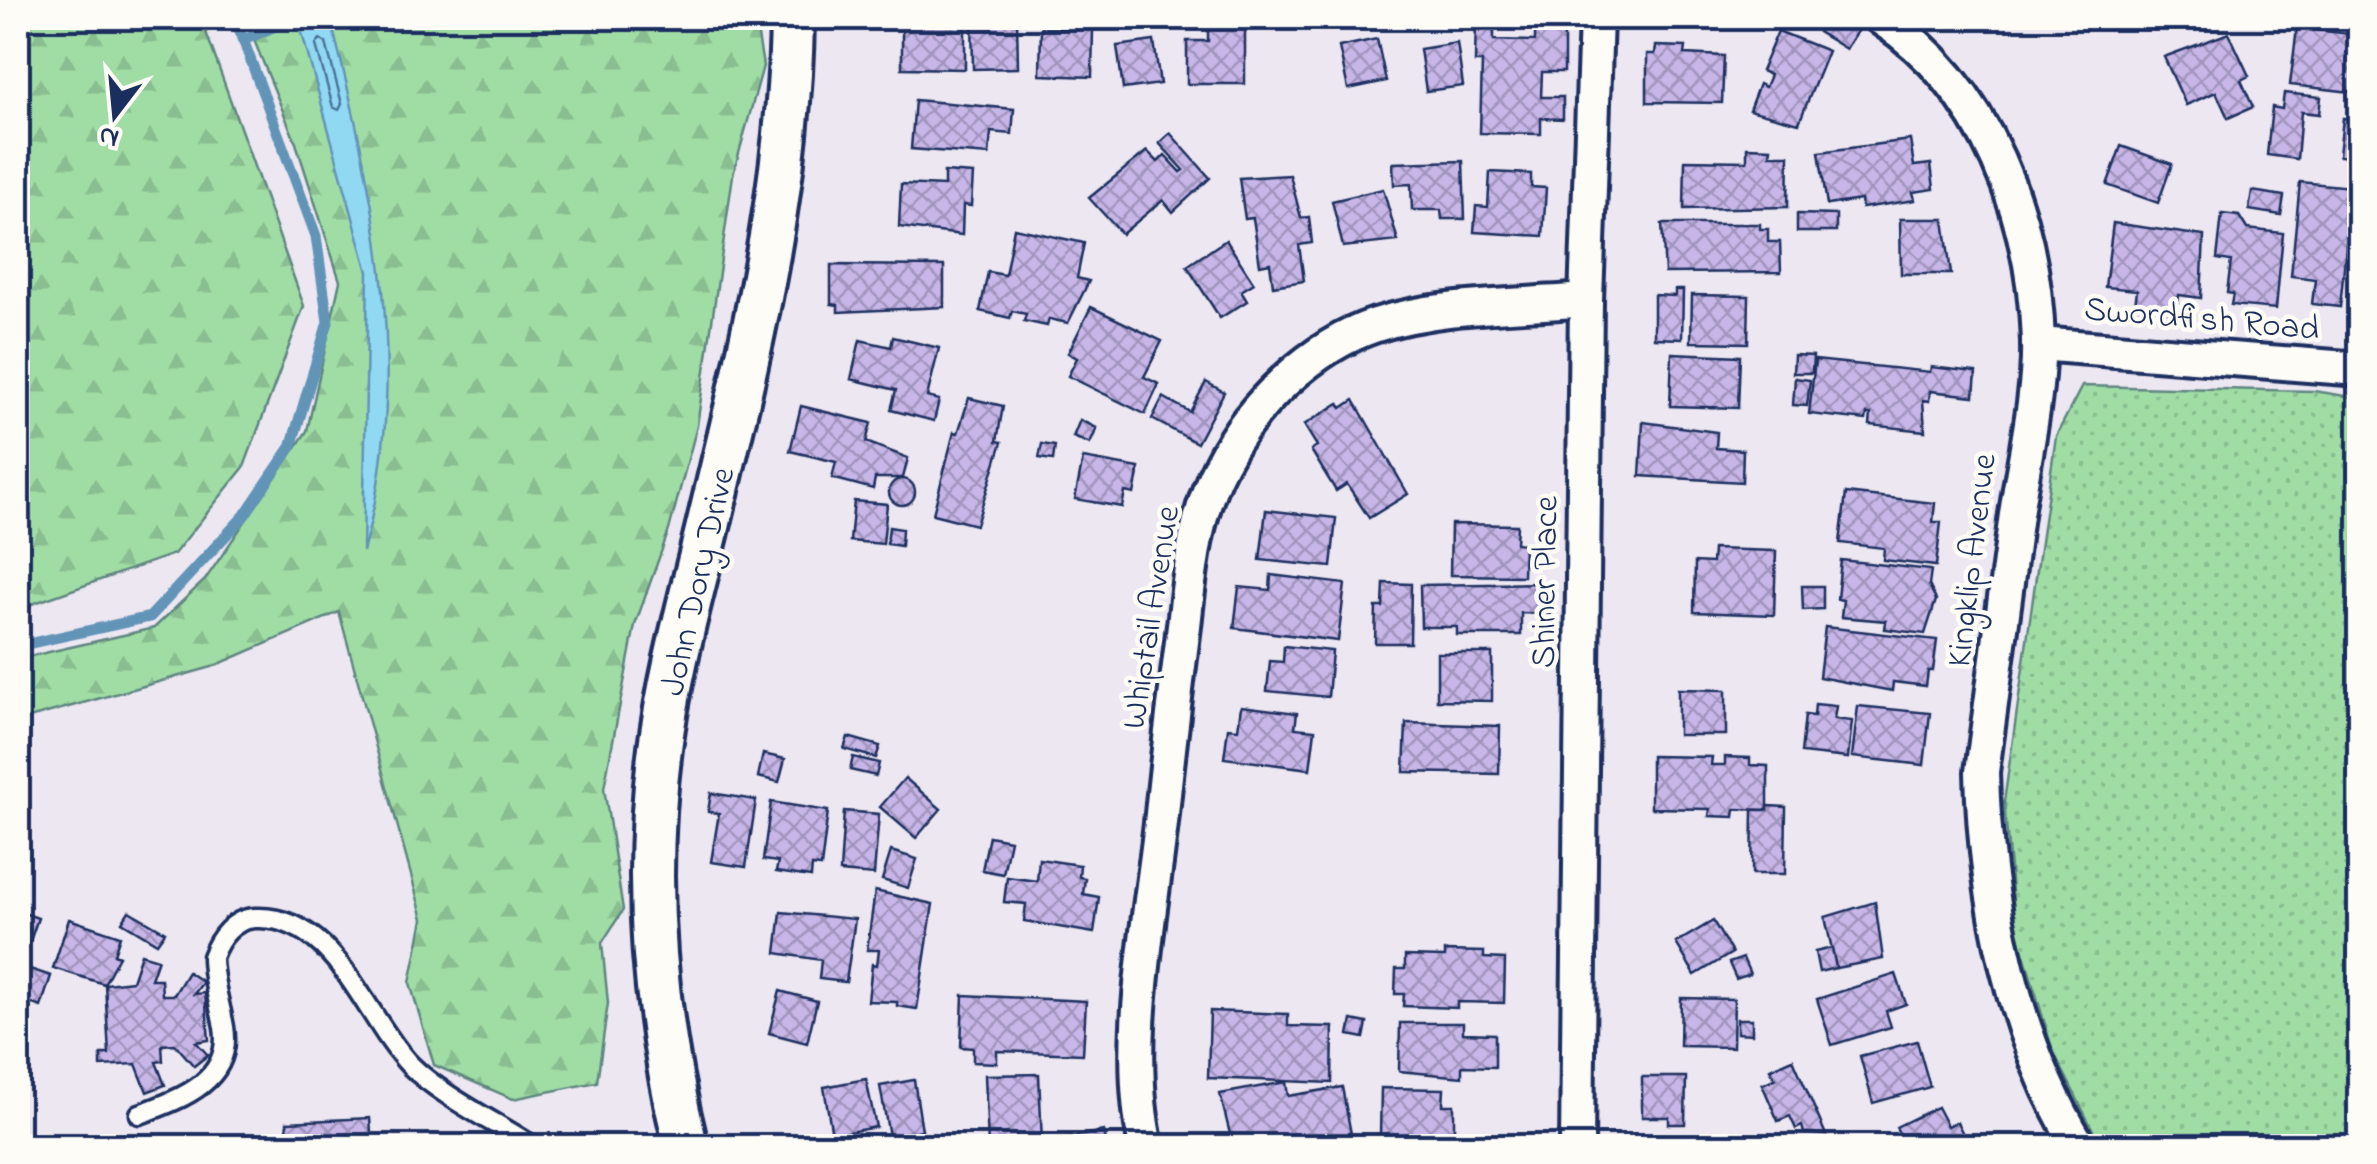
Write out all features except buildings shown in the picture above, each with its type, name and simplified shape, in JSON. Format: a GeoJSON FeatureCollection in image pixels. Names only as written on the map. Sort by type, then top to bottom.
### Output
{"type":"FeatureCollection","features":[{"type":"Feature","properties":{"kind":"street","name":"John Dory Drive"},"geometry":{"type":"LineString","coordinates":[[686,1146],[668,1075],[656,975],[652,898],[660,747],[675,663],[766,274],[785,146],[792,18]]}},
{"type":"Feature","properties":{"kind":"street","name":"Shiner Place"},"geometry":{"type":"LineString","coordinates":[[1578,1146],[1586,300],[1596,18]]}},
{"type":"Feature","properties":{"kind":"street","name":"Kingklip Avenue"},"geometry":{"type":"LineString","coordinates":[[1881,18],[1928,56],[1958,90],[2001,162],[2026,244],[2038,344],[1982,772],[1984,832],[2007,968],[2023,1021],[2078,1146]]}},
{"type":"Feature","properties":{"kind":"street","name":"Whiptail Avenue"},"geometry":{"type":"LineString","coordinates":[[1146,1146],[1138,1096],[1140,1021],[1171,725],[1192,560],[1220,464],[1246,424],[1299,369],[1372,326],[1408,316],[1586,300]]}},
{"type":"Feature","properties":{"kind":"street","name":"Swordfish Road"},"geometry":{"type":"LineString","coordinates":[[2038,344],[2360,370]]}},
{"type":"Feature","properties":{"kind":"lane"},"geometry":{"type":"LineString","coordinates":[[140,1114],[192,1092],[216,1070],[225,1037],[212,957],[230,929],[242,920],[256,918],[275,920],[311,935],[411,1065],[532,1146]]}},
{"type":"Feature","properties":{"kind":"green space"},"geometry":{"type":"Polygon","coordinates":[[[18,18],[201,18],[304,306],[244,467],[174,554],[18,609],[18,18]]]}},
{"type":"Feature","properties":{"kind":"green space"},"geometry":{"type":"Polygon","coordinates":[[[245,18],[755,18],[763,66],[733,175],[697,426],[669,530],[635,625],[604,788],[623,910],[602,943],[608,1003],[597,1082],[513,1099],[434,1065],[410,983],[423,919],[339,612],[212,667],[18,721],[18,659],[154,628],[205,580],[307,431],[340,281],[296,143],[245,18]]]}},
{"type":"Feature","properties":{"kind":"green space"},"geometry":{"type":"Polygon","coordinates":[[[2082,386],[2314,391],[2359,398],[2359,1146],[2101,1146],[2053,1051],[2015,924],[2004,802],[2056,436],[2082,386]]]}},
{"type":"Feature","properties":{"kind":"water"},"geometry":{"type":"Polygon","coordinates":[[[333,29],[375,223],[387,355],[378,487],[363,552],[368,272],[301,30],[333,29]]]}},
{"type":"Feature","properties":{"kind":"waterway"},"geometry":{"type":"LineString","coordinates":[[18,646],[150,617],[244,516],[291,447],[328,322],[316,236],[235,18]]}},
{"type":"Feature","properties":{"kind":"waterway"},"geometry":{"type":"LineString","coordinates":[[244,40],[293,18]]}}]}
